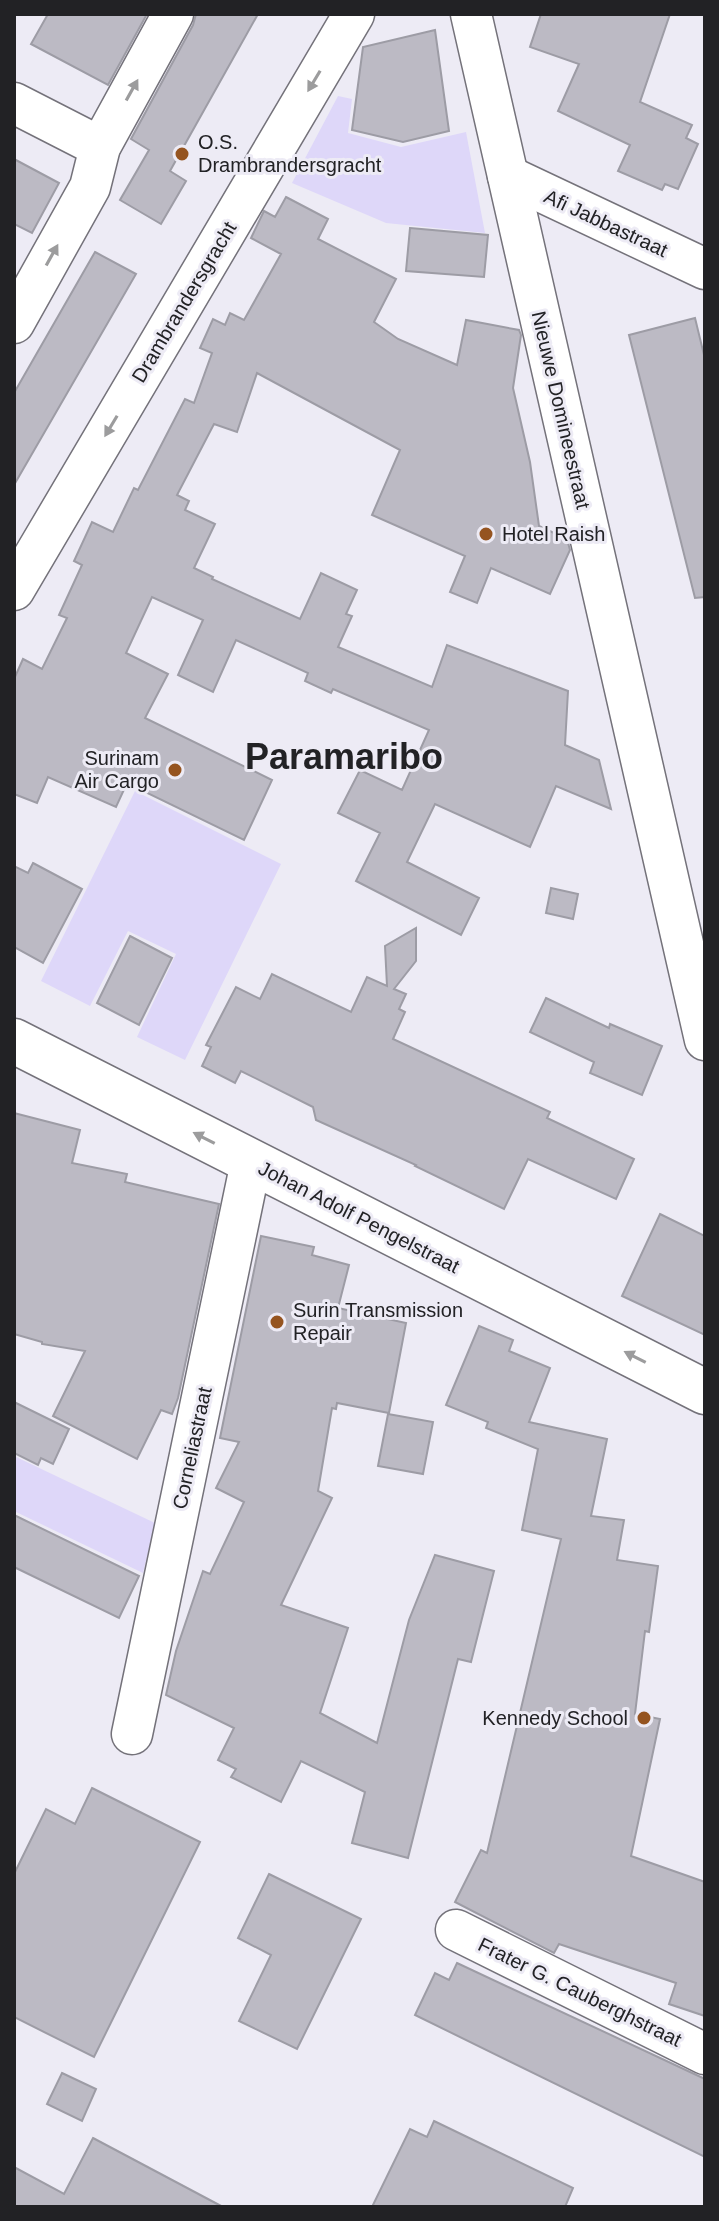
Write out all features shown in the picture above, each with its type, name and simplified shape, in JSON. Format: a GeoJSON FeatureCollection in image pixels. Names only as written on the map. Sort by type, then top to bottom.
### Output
{"type":"FeatureCollection","features":[{"type":"Feature","properties":{"kind":"main road","name":"Johan Adolf Pengelstraat"},"geometry":{"type":"LineString","coordinates":[[14,1041],[705,1392]]}},
{"type":"Feature","properties":{"kind":"street"},"geometry":{"type":"LineString","coordinates":[[14,323],[90,187],[100,147],[173,14]]}},
{"type":"Feature","properties":{"kind":"street","name":"Drambrandersgracht"},"geometry":{"type":"LineString","coordinates":[[14,590],[354,14]]}},
{"type":"Feature","properties":{"kind":"street","name":"Nieuwe Domineestraat"},"geometry":{"type":"LineString","coordinates":[[471,14],[705,1040]]}},
{"type":"Feature","properties":{"kind":"street"},"geometry":{"type":"LineString","coordinates":[[14,103],[100,147]]}},
{"type":"Feature","properties":{"kind":"street","name":"Afi Jabbastraat"},"geometry":{"type":"LineString","coordinates":[[508,176],[705,269]]}},
{"type":"Feature","properties":{"kind":"street","name":"Corneliastraat"},"geometry":{"type":"LineString","coordinates":[[132,1734],[251,1162]]}},
{"type":"Feature","properties":{"kind":"street","name":"Frater G. Cauberghstraat"},"geometry":{"type":"LineString","coordinates":[[456,1930],[705,2054]]}},
{"type":"Feature","properties":{"kind":"shaded area"},"geometry":{"type":"Polygon","coordinates":[[[338,96],[352,99],[348,133],[401,147],[466,132],[485,233],[386,223],[292,183],[338,96]]]}},
{"type":"Feature","properties":{"kind":"shaded area"},"geometry":{"type":"Polygon","coordinates":[[[135,791],[281,864],[185,1060],[137,1037],[176,954],[128,931],[90,1006],[41,981],[135,791]]]}},
{"type":"Feature","properties":{"kind":"shaded area"},"geometry":{"type":"Polygon","coordinates":[[[14,1456],[155,1523],[143,1573],[14,1511],[14,1456]]]}},
{"type":"Feature","properties":{"kind":"building"},"geometry":{"type":"Polygon","coordinates":[[[48,14],[147,14],[108,85],[31,44],[48,14]]]}},
{"type":"Feature","properties":{"kind":"building"},"geometry":{"type":"Polygon","coordinates":[[[196,14],[258,14],[170,171],[186,181],[161,224],[120,200],[149,150],[131,139],[193,25],[196,14]]]}},
{"type":"Feature","properties":{"kind":"building"},"geometry":{"type":"Polygon","coordinates":[[[541,14],[670,14],[640,102],[692,125],[686,138],[698,144],[678,189],[665,184],[662,190],[618,171],[630,145],[558,111],[579,64],[530,47],[541,14]]]}},
{"type":"Feature","properties":{"kind":"building"},"geometry":{"type":"Polygon","coordinates":[[[435,30],[449,131],[403,142],[352,130],[363,47],[435,30]]]}},
{"type":"Feature","properties":{"kind":"building"},"geometry":{"type":"Polygon","coordinates":[[[14,159],[59,183],[32,233],[14,224],[14,159]]]}},
{"type":"Feature","properties":{"kind":"building"},"geometry":{"type":"Polygon","coordinates":[[[286,197],[328,219],[318,239],[396,279],[374,322],[398,339],[457,365],[466,320],[519,330],[521,335],[513,388],[530,462],[539,526],[567,539],[570,550],[550,594],[491,568],[477,603],[450,592],[465,556],[372,515],[400,450],[257,373],[237,432],[214,424],[177,495],[189,501],[185,510],[215,524],[194,568],[212,579],[300,619],[321,573],[357,590],[346,614],[352,616],[338,647],[432,687],[447,645],[568,691],[565,745],[599,760],[611,809],[556,786],[530,847],[435,804],[407,862],[479,898],[461,935],[356,881],[380,833],[338,813],[360,770],[402,790],[429,730],[333,689],[331,693],[305,681],[308,673],[236,640],[213,692],[178,675],[203,620],[152,597],[126,653],[168,674],[145,718],[272,780],[244,840],[127,783],[116,807],[48,777],[37,803],[14,794],[14,679],[23,659],[42,669],[67,618],[59,615],[82,565],[74,561],[92,522],[113,532],[134,488],[138,490],[185,399],[194,403],[212,353],[200,348],[213,319],[225,325],[230,313],[244,320],[281,254],[251,238],[264,211],[275,217],[286,197]]]}},
{"type":"Feature","properties":{"kind":"building"},"geometry":{"type":"Polygon","coordinates":[[[410,228],[488,235],[484,277],[406,271],[410,228]]]}},
{"type":"Feature","properties":{"kind":"building"},"geometry":{"type":"Polygon","coordinates":[[[95,252],[136,274],[14,485],[14,393],[95,252]]]}},
{"type":"Feature","properties":{"kind":"building"},"geometry":{"type":"Polygon","coordinates":[[[695,318],[705,359],[705,597],[695,598],[629,335],[695,318]]]}},
{"type":"Feature","properties":{"kind":"building"},"geometry":{"type":"Polygon","coordinates":[[[33,863],[82,889],[43,963],[14,947],[14,866],[28,873],[33,863]]]}},
{"type":"Feature","properties":{"kind":"building"},"geometry":{"type":"Polygon","coordinates":[[[551,888],[578,894],[573,919],[546,913],[551,888]]]}},
{"type":"Feature","properties":{"kind":"building"},"geometry":{"type":"Polygon","coordinates":[[[416,928],[416,961],[394,989],[406,994],[399,1009],[405,1012],[393,1039],[550,1112],[547,1118],[634,1159],[616,1199],[528,1159],[504,1209],[316,1120],[313,1107],[241,1071],[235,1083],[202,1066],[211,1047],[206,1045],[236,987],[260,999],[272,974],[351,1012],[367,977],[387,986],[385,946],[416,928]]]}},
{"type":"Feature","properties":{"kind":"building"},"geometry":{"type":"Polygon","coordinates":[[[130,936],[172,958],[139,1025],[97,1003],[130,936]]]}},
{"type":"Feature","properties":{"kind":"building"},"geometry":{"type":"Polygon","coordinates":[[[546,998],[609,1028],[610,1024],[662,1046],[642,1095],[590,1073],[594,1062],[530,1032],[546,998]]]}},
{"type":"Feature","properties":{"kind":"building"},"geometry":{"type":"Polygon","coordinates":[[[14,1113],[80,1130],[72,1163],[127,1174],[125,1182],[219,1204],[178,1398],[172,1414],[161,1410],[137,1459],[53,1416],[85,1351],[42,1344],[14,1334],[14,1113]]]}},
{"type":"Feature","properties":{"kind":"building"},"geometry":{"type":"Polygon","coordinates":[[[660,1214],[705,1236],[705,1335],[622,1296],[660,1214]]]}},
{"type":"Feature","properties":{"kind":"building"},"geometry":{"type":"Polygon","coordinates":[[[261,1236],[314,1247],[312,1255],[349,1265],[338,1308],[406,1323],[389,1413],[337,1403],[336,1409],[332,1408],[318,1491],[332,1498],[281,1605],[348,1628],[320,1713],[377,1743],[409,1620],[435,1555],[494,1571],[471,1662],[458,1659],[408,1858],[352,1843],[365,1792],[301,1761],[281,1802],[231,1777],[236,1769],[218,1760],[234,1728],[166,1695],[176,1651],[203,1571],[210,1574],[244,1502],[216,1488],[239,1442],[220,1438],[261,1236]]]}},
{"type":"Feature","properties":{"kind":"building"},"geometry":{"type":"Polygon","coordinates":[[[479,1326],[513,1340],[509,1351],[550,1368],[529,1422],[607,1439],[591,1516],[624,1520],[617,1560],[658,1566],[649,1632],[645,1631],[635,1714],[660,1719],[631,1856],[705,1882],[705,2016],[669,2004],[676,1983],[559,1944],[554,1953],[455,1902],[481,1850],[487,1853],[561,1539],[522,1530],[538,1449],[486,1428],[488,1422],[446,1405],[479,1326]]]}},
{"type":"Feature","properties":{"kind":"building"},"geometry":{"type":"Polygon","coordinates":[[[14,1402],[69,1429],[53,1464],[41,1458],[38,1465],[14,1453],[14,1402]]]}},
{"type":"Feature","properties":{"kind":"building"},"geometry":{"type":"Polygon","coordinates":[[[388,1414],[433,1422],[423,1474],[378,1466],[388,1414]]]}},
{"type":"Feature","properties":{"kind":"building"},"geometry":{"type":"Polygon","coordinates":[[[14,1515],[139,1576],[119,1618],[14,1567],[14,1515]]]}},
{"type":"Feature","properties":{"kind":"building"},"geometry":{"type":"Polygon","coordinates":[[[92,1788],[200,1842],[94,2057],[14,2017],[14,1874],[46,1809],[75,1824],[92,1788]]]}},
{"type":"Feature","properties":{"kind":"building"},"geometry":{"type":"Polygon","coordinates":[[[269,1874],[361,1919],[297,2049],[239,2021],[271,1955],[238,1938],[269,1874]]]}},
{"type":"Feature","properties":{"kind":"building"},"geometry":{"type":"Polygon","coordinates":[[[457,1963],[705,2079],[705,2157],[415,2015],[435,1973],[449,1980],[457,1963]]]}},
{"type":"Feature","properties":{"kind":"building"},"geometry":{"type":"Polygon","coordinates":[[[62,2073],[96,2089],[82,2121],[47,2104],[62,2073]]]}},
{"type":"Feature","properties":{"kind":"building"},"geometry":{"type":"Polygon","coordinates":[[[434,2121],[573,2188],[565,2207],[372,2207],[410,2129],[427,2137],[434,2121]]]}},
{"type":"Feature","properties":{"kind":"building"},"geometry":{"type":"Polygon","coordinates":[[[93,2138],[223,2207],[14,2207],[14,2167],[64,2194],[93,2138]]]}},
{"type":"Feature","properties":{"kind":"place","name":"O.S. Drambrandersgracht"},"geometry":{"type":"Point","coordinates":[182,154]}},
{"type":"Feature","properties":{"kind":"place","name":"Hotel Raish"},"geometry":{"type":"Point","coordinates":[486,534]}},
{"type":"Feature","properties":{"kind":"place","name":"Surinam Air Cargo"},"geometry":{"type":"Point","coordinates":[175,770]}},
{"type":"Feature","properties":{"kind":"place","name":"Surin Transmission Repair"},"geometry":{"type":"Point","coordinates":[277,1322]}},
{"type":"Feature","properties":{"kind":"place","name":"Kennedy School"},"geometry":{"type":"Point","coordinates":[644,1718]}},
{"type":"Feature","properties":{"kind":"district","name":"Paramaribo"},"geometry":{"type":"Point","coordinates":[344,756]}}]}
